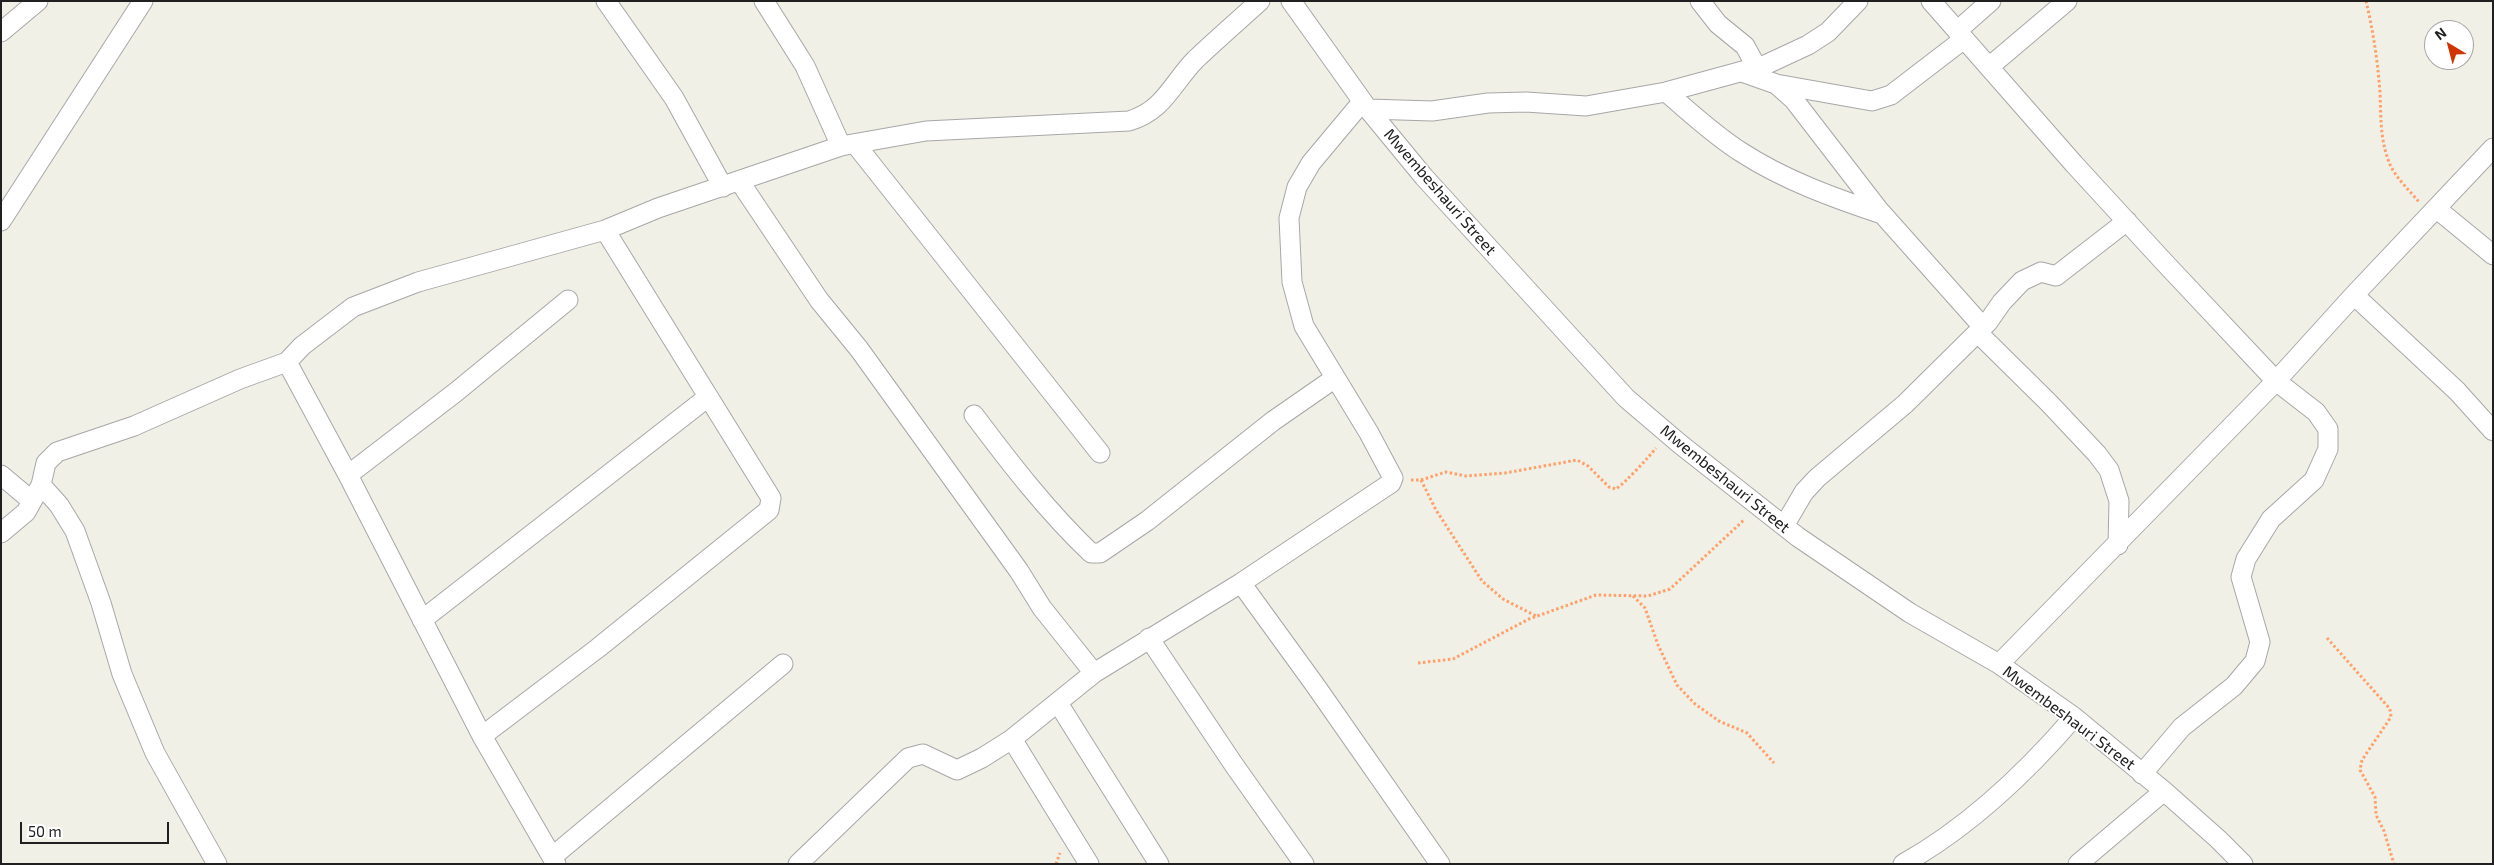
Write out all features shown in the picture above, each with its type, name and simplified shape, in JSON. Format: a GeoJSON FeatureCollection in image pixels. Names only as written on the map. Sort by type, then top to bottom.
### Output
{"type":"FeatureCollection","features":[{"type":"Feature","properties":{"kind":"street"},"geometry":{"type":"LineString","coordinates":[[1,32],[38,1]]}},
{"type":"Feature","properties":{"kind":"street"},"geometry":{"type":"LineString","coordinates":[[1,221],[143,1]]}},
{"type":"Feature","properties":{"kind":"street"},"geometry":{"type":"LineString","coordinates":[[606,1],[732,185],[819,300],[859,349],[1019,571],[1042,608],[1094,673]]}},
{"type":"Feature","properties":{"kind":"street"},"geometry":{"type":"LineString","coordinates":[[764,1],[805,66],[848,146],[1100,453]]}},
{"type":"Feature","properties":{"kind":"street"},"geometry":{"type":"LineString","coordinates":[[1,533],[26,512],[41,485],[46,463],[57,452],[134,426],[240,380],[287,362],[302,346],[352,307],[418,282],[605,230],[658,208],[848,146],[926,131],[1129,121],[1144,116],[1155,110],[1195,60],[1260,1]]}},
{"type":"Feature","properties":{"kind":"street","name":"Mwembeshauri Street"},"geometry":{"type":"LineString","coordinates":[[1291,1],[1365,106],[1424,177],[1626,398],[1668,434],[1784,526],[1910,614],[1999,664],[2074,717],[2164,791],[2243,864]]}},
{"type":"Feature","properties":{"kind":"street"},"geometry":{"type":"LineString","coordinates":[[1700,1],[1718,24],[1745,46],[1750,70],[1776,84],[1794,100],[1883,214],[1980,330],[2097,454],[2108,470],[2119,501],[2118,545]]}},
{"type":"Feature","properties":{"kind":"street"},"geometry":{"type":"LineString","coordinates":[[798,864],[903,761],[913,755],[922,754],[957,770],[982,758],[1012,739],[1094,673],[1241,583],[1388,486],[1393,478],[1369,433],[1304,326],[1292,282],[1289,218],[1296,187],[1311,163],[1365,106],[1432,111],[1488,103],[1553,102],[1586,106],[1666,92],[1750,70],[1808,44],[1828,32],[1858,1]]}},
{"type":"Feature","properties":{"kind":"street"},"geometry":{"type":"LineString","coordinates":[[1931,1],[2127,221],[2276,381],[2316,412],[2328,429],[2328,449],[2314,480],[2271,520],[2246,559],[2240,578],[2260,642],[2255,661],[2234,686],[2182,728],[2142,774]]}},
{"type":"Feature","properties":{"kind":"street"},"geometry":{"type":"LineString","coordinates":[[1776,84],[1872,101],[1891,95],[1961,35],[1991,1]]}},
{"type":"Feature","properties":{"kind":"street"},"geometry":{"type":"LineString","coordinates":[[1989,67],[2067,1]]}},
{"type":"Feature","properties":{"kind":"street"},"geometry":{"type":"LineString","coordinates":[[1666,92],[1741,152],[1772,170],[1837,199],[1883,214]]}},
{"type":"Feature","properties":{"kind":"street"},"geometry":{"type":"LineString","coordinates":[[1999,664],[2118,545],[2276,381],[2354,294],[2493,148]]}},
{"type":"Feature","properties":{"kind":"street"},"geometry":{"type":"LineString","coordinates":[[2433,212],[2493,255]]}},
{"type":"Feature","properties":{"kind":"street"},"geometry":{"type":"LineString","coordinates":[[1784,526],[1804,492],[1817,478],[1905,404],[1980,330],[2022,281],[2041,272],[2056,276],[2127,221]]}},
{"type":"Feature","properties":{"kind":"street"},"geometry":{"type":"LineString","coordinates":[[482,736],[598,648],[769,510],[771,498],[605,230]]}},
{"type":"Feature","properties":{"kind":"street"},"geometry":{"type":"LineString","coordinates":[[2354,294],[2458,391],[2493,431]]}},
{"type":"Feature","properties":{"kind":"street"},"geometry":{"type":"LineString","coordinates":[[348,475],[456,392],[568,300]]}},
{"type":"Feature","properties":{"kind":"street"},"geometry":{"type":"LineString","coordinates":[[287,362],[348,475],[482,736],[554,860],[783,664]]}},
{"type":"Feature","properties":{"kind":"street"},"geometry":{"type":"LineString","coordinates":[[974,415],[1015,469],[1075,538],[1091,553],[1100,553],[1147,521],[1273,421],[1335,378]]}},
{"type":"Feature","properties":{"kind":"street"},"geometry":{"type":"LineString","coordinates":[[422,620],[708,397]]}},
{"type":"Feature","properties":{"kind":"street"},"geometry":{"type":"LineString","coordinates":[[1,475],[32,502]]}},
{"type":"Feature","properties":{"kind":"street"},"geometry":{"type":"LineString","coordinates":[[41,485],[59,505],[74,531],[100,603],[122,674],[154,753],[212,862]]}},
{"type":"Feature","properties":{"kind":"street"},"geometry":{"type":"LineString","coordinates":[[1241,583],[1316,685],[1440,864]]}},
{"type":"Feature","properties":{"kind":"street"},"geometry":{"type":"LineString","coordinates":[[1149,638],[1234,765],[1304,864]]}},
{"type":"Feature","properties":{"kind":"street"},"geometry":{"type":"LineString","coordinates":[[1058,703],[1160,864]]}},
{"type":"Feature","properties":{"kind":"street"},"geometry":{"type":"LineString","coordinates":[[1903,864],[1956,831],[1991,801],[2046,749],[2074,717]]}},
{"type":"Feature","properties":{"kind":"street"},"geometry":{"type":"LineString","coordinates":[[1012,739],[1089,864]]}},
{"type":"Feature","properties":{"kind":"street"},"geometry":{"type":"LineString","coordinates":[[2078,864],[2164,791]]}},
{"type":"Feature","properties":{"kind":"path"},"geometry":{"type":"LineString","coordinates":[[2366,1],[2379,83],[2380,129],[2389,164],[2433,212]]}},
{"type":"Feature","properties":{"kind":"path"},"geometry":{"type":"LineString","coordinates":[[1393,478],[1421,480],[1446,472],[1466,476],[1481,476],[1533,469],[1577,460],[1588,466],[1609,487],[1616,488],[1624,484],[1629,476],[1668,434]]}},
{"type":"Feature","properties":{"kind":"path"},"geometry":{"type":"LineString","coordinates":[[1421,480],[1436,510],[1482,581],[1503,599],[1537,617]]}},
{"type":"Feature","properties":{"kind":"path"},"geometry":{"type":"LineString","coordinates":[[1418,663],[1453,659],[1537,617],[1596,595],[1648,596],[1670,589],[1758,506]]}},
{"type":"Feature","properties":{"kind":"path"},"geometry":{"type":"LineString","coordinates":[[1632,596],[1645,608],[1658,645],[1677,686],[1696,704],[1719,721],[1747,733],[1774,763]]}},
{"type":"Feature","properties":{"kind":"path"},"geometry":{"type":"LineString","coordinates":[[2327,638],[2390,709],[2391,717],[2362,760],[2360,770],[2375,797],[2376,815],[2384,831],[2394,864]]}}]}
